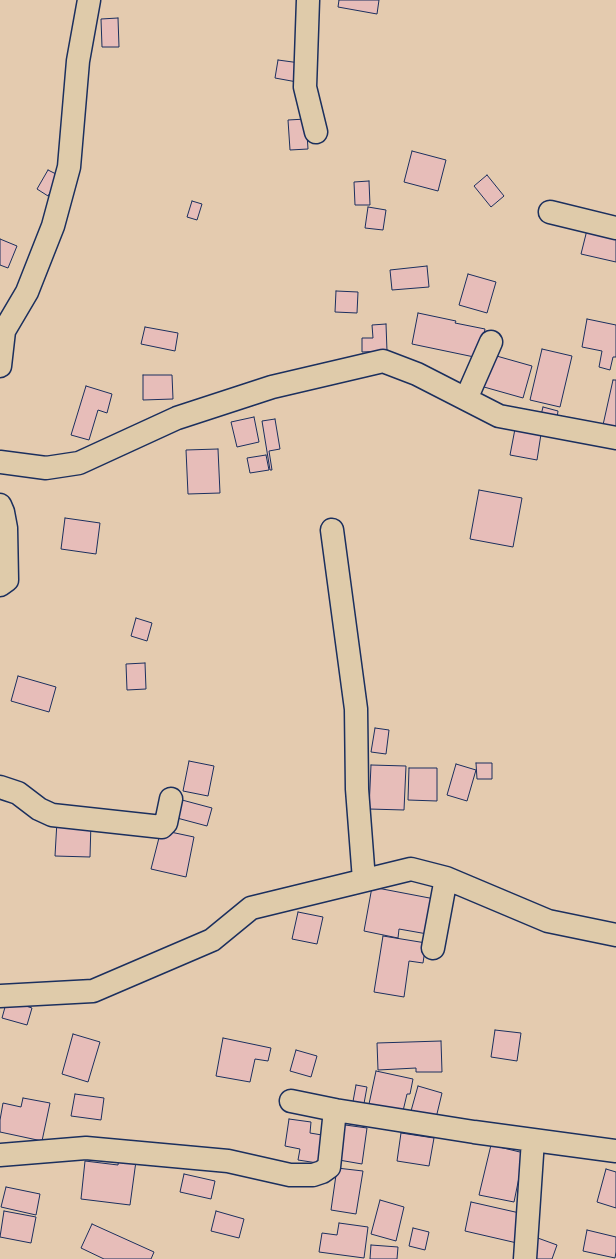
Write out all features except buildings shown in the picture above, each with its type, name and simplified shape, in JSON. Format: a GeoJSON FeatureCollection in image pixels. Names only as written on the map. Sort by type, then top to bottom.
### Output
{"type":"FeatureCollection","features":[{"type":"Feature","properties":{"kind":"street"},"geometry":{"type":"LineString","coordinates":[[0,366],[2,330],[27,292],[53,226],[69,167],[78,61],[89,0]]}},
{"type":"Feature","properties":{"kind":"street"},"geometry":{"type":"LineString","coordinates":[[308,0],[305,87],[316,132]]}},
{"type":"Feature","properties":{"kind":"street"},"geometry":{"type":"LineString","coordinates":[[550,212],[616,228]]}},
{"type":"Feature","properties":{"kind":"street"},"geometry":{"type":"LineString","coordinates":[[466,399],[491,342]]}},
{"type":"Feature","properties":{"kind":"street"},"geometry":{"type":"LineString","coordinates":[[0,462],[46,468],[79,463],[177,418],[272,387],[383,361],[417,374],[499,416],[616,438]]}},
{"type":"Feature","properties":{"kind":"street"},"geometry":{"type":"LineString","coordinates":[[0,505],[6,528],[7,580],[0,585]]}},
{"type":"Feature","properties":{"kind":"street"},"geometry":{"type":"LineString","coordinates":[[332,530],[356,709],[357,789],[364,880]]}},
{"type":"Feature","properties":{"kind":"street"},"geometry":{"type":"LineString","coordinates":[[0,787],[18,793],[39,809],[52,815],[162,827],[166,823],[171,799]]}},
{"type":"Feature","properties":{"kind":"street"},"geometry":{"type":"LineString","coordinates":[[0,996],[93,991],[212,940],[251,908],[411,869],[446,878],[548,921],[616,935]]}},
{"type":"Feature","properties":{"kind":"street"},"geometry":{"type":"LineString","coordinates":[[433,948],[446,878]]}},
{"type":"Feature","properties":{"kind":"street"},"geometry":{"type":"LineString","coordinates":[[291,1101],[335,1110],[474,1132],[616,1151]]}},
{"type":"Feature","properties":{"kind":"street"},"geometry":{"type":"LineString","coordinates":[[0,1154],[86,1148],[228,1161],[290,1175],[313,1175],[322,1172],[329,1167],[335,1110]]}},
{"type":"Feature","properties":{"kind":"street"},"geometry":{"type":"LineString","coordinates":[[524,1259],[533,1140]]}}]}
